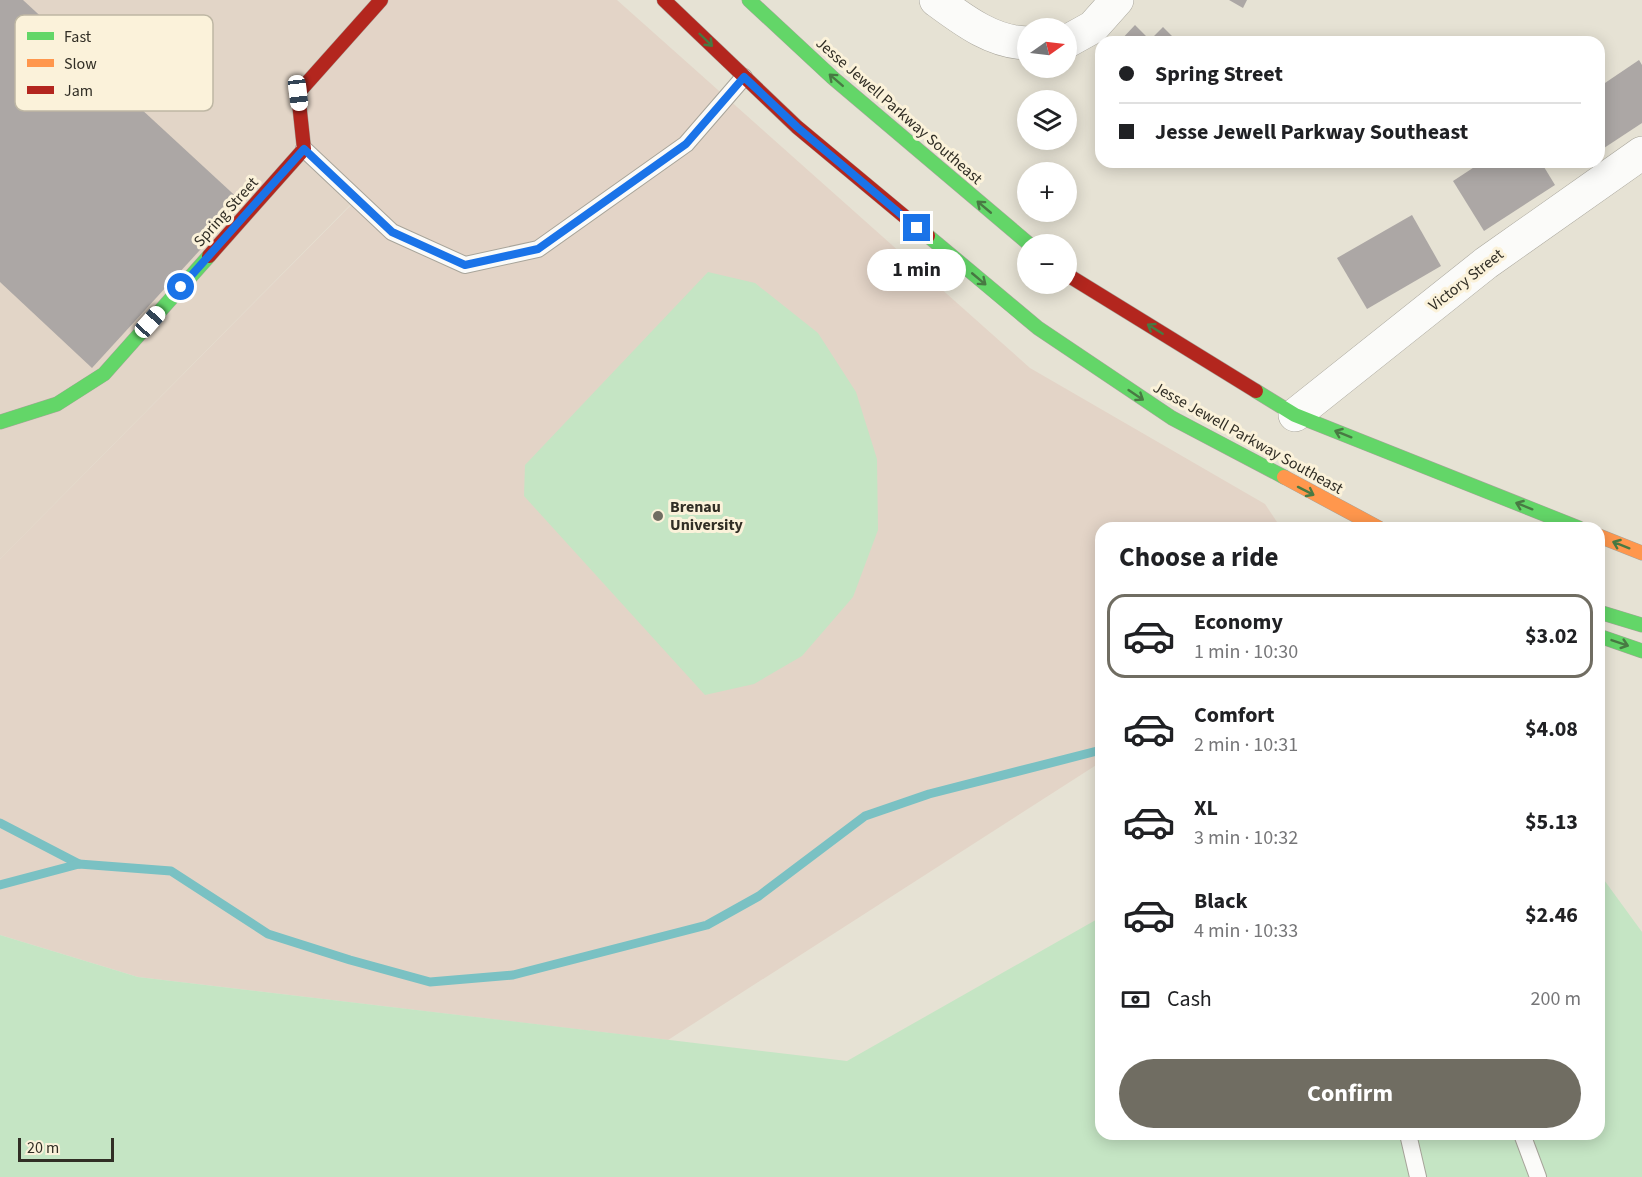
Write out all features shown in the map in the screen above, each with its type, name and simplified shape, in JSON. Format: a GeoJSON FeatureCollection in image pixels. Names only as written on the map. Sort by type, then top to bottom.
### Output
{"type":"FeatureCollection","features":[{"type":"Feature","properties":{"kind":"main road"},"geometry":{"type":"LineString","coordinates":[[304,149],[298,93],[381,0]]}},
{"type":"Feature","properties":{"kind":"main road","name":"Jesse Jewell Parkway Southeast"},"geometry":{"type":"LineString","coordinates":[[664,0],[797,127],[1038,328],[1172,418],[1368,522]]}},
{"type":"Feature","properties":{"kind":"main road","name":"Jesse Jewell Parkway Southeast"},"geometry":{"type":"LineString","coordinates":[[749,0],[833,78],[1017,234]]}},
{"type":"Feature","properties":{"kind":"main road","name":"Spring Street"},"geometry":{"type":"LineString","coordinates":[[0,422],[57,404],[104,374],[304,149]]}},
{"type":"Feature","properties":{"kind":"main road"},"geometry":{"type":"LineString","coordinates":[[1077,281],[1295,415],[1564,522]]}},
{"type":"Feature","properties":{"kind":"main road"},"geometry":{"type":"LineString","coordinates":[[1605,538],[1642,553]]}},
{"type":"Feature","properties":{"kind":"main road"},"geometry":{"type":"LineString","coordinates":[[1605,614],[1642,625]]}},
{"type":"Feature","properties":{"kind":"main road"},"geometry":{"type":"LineString","coordinates":[[1605,638],[1642,651]]}},
{"type":"Feature","properties":{"kind":"street"},"geometry":{"type":"LineString","coordinates":[[936,0],[968,24],[1012,43],[1017,43]]}},
{"type":"Feature","properties":{"kind":"street"},"geometry":{"type":"LineString","coordinates":[[1077,36],[1093,27],[1117,0]]}},
{"type":"Feature","properties":{"kind":"street","name":"Victory Street"},"geometry":{"type":"LineString","coordinates":[[1295,415],[1486,264],[1642,153]]}},
{"type":"Feature","properties":{"kind":"lane"},"geometry":{"type":"LineString","coordinates":[[304,149],[392,232],[465,265],[538,249],[686,144],[744,77]]}},
{"type":"Feature","properties":{"kind":"lane"},"geometry":{"type":"LineString","coordinates":[[1409,1140],[1418,1177]]}},
{"type":"Feature","properties":{"kind":"lane"},"geometry":{"type":"LineString","coordinates":[[1524,1140],[1538,1177]]}},
{"type":"Feature","properties":{"kind":"shaded area"},"geometry":{"type":"Polygon","coordinates":[[[0,0],[553,0],[0,559],[0,0]]]}},
{"type":"Feature","properties":{"kind":"shaded area","name":"Brenau University"},"geometry":{"type":"Polygon","coordinates":[[[381,0],[617,0],[1030,368],[1265,504],[1277,522],[1095,522],[1095,766],[668,1040],[138,977],[0,935],[0,559],[357,199],[304,149],[298,93],[381,0]]]}},
{"type":"Feature","properties":{"kind":"green space"},"geometry":{"type":"Polygon","coordinates":[[[708,272],[755,283],[818,333],[856,392],[877,459],[878,530],[853,597],[802,656],[754,684],[705,695],[524,496],[525,465],[708,272]]]}},
{"type":"Feature","properties":{"kind":"green space"},"geometry":{"type":"Polygon","coordinates":[[[1605,881],[1642,932],[1642,1177],[0,1177],[0,935],[138,977],[847,1061],[1095,920],[1095,1140],[1605,1140],[1605,881]]]}},
{"type":"Feature","properties":{"kind":"building"},"geometry":{"type":"Polygon","coordinates":[[[0,0],[23,0],[39,15],[15,15],[15,111],[143,111],[243,203],[92,368],[0,282],[0,0]]]}},
{"type":"Feature","properties":{"kind":"building"},"geometry":{"type":"Polygon","coordinates":[[[1229,0],[1247,0],[1243,8],[1229,0]]]}},
{"type":"Feature","properties":{"kind":"building"},"geometry":{"type":"Polygon","coordinates":[[[1135,25],[1146,36],[1125,36],[1135,25]]]}},
{"type":"Feature","properties":{"kind":"building"},"geometry":{"type":"Polygon","coordinates":[[[1163,27],[1172,36],[1154,36],[1163,27]]]}},
{"type":"Feature","properties":{"kind":"building"},"geometry":{"type":"Polygon","coordinates":[[[1639,60],[1642,65],[1642,123],[1605,147],[1605,83],[1639,60]]]}},
{"type":"Feature","properties":{"kind":"building"},"geometry":{"type":"Polygon","coordinates":[[[1473,168],[1545,168],[1555,185],[1484,231],[1453,181],[1473,168]]]}},
{"type":"Feature","properties":{"kind":"building"},"geometry":{"type":"Polygon","coordinates":[[[1412,215],[1441,266],[1367,309],[1337,258],[1412,215]]]}},
{"type":"Feature","properties":{"kind":"waterway"},"geometry":{"type":"LineString","coordinates":[[0,885],[79,864],[171,871],[268,934],[350,960],[430,982],[513,975],[707,925],[759,896],[865,816],[929,794],[1095,752]]}},
{"type":"Feature","properties":{"kind":"waterway"},"geometry":{"type":"LineString","coordinates":[[0,823],[79,864]]}},
{"type":"Feature","properties":{"kind":"traffic: fast"},"geometry":{"type":"LineString","coordinates":[[749,0],[833,78],[1017,234]]}},
{"type":"Feature","properties":{"kind":"traffic: fast"},"geometry":{"type":"LineString","coordinates":[[928,236],[1038,328],[1172,418],[1284,477]]}},
{"type":"Feature","properties":{"kind":"traffic: fast"},"geometry":{"type":"LineString","coordinates":[[0,422],[57,404],[104,374],[209,256]]}},
{"type":"Feature","properties":{"kind":"traffic: fast"},"geometry":{"type":"LineString","coordinates":[[1256,391],[1295,415],[1564,522]]}},
{"type":"Feature","properties":{"kind":"traffic: fast"},"geometry":{"type":"LineString","coordinates":[[1605,614],[1642,625]]}},
{"type":"Feature","properties":{"kind":"traffic: fast"},"geometry":{"type":"LineString","coordinates":[[1605,638],[1642,651]]}},
{"type":"Feature","properties":{"kind":"traffic: slow"},"geometry":{"type":"LineString","coordinates":[[1284,477],[1368,522]]}},
{"type":"Feature","properties":{"kind":"traffic: slow"},"geometry":{"type":"LineString","coordinates":[[1605,538],[1642,553]]}},
{"type":"Feature","properties":{"kind":"traffic: jam"},"geometry":{"type":"LineString","coordinates":[[209,256],[304,149],[298,93],[381,0]]}},
{"type":"Feature","properties":{"kind":"traffic: jam"},"geometry":{"type":"LineString","coordinates":[[664,0],[797,127],[928,236]]}},
{"type":"Feature","properties":{"kind":"traffic: jam"},"geometry":{"type":"LineString","coordinates":[[1077,281],[1256,391]]}},
{"type":"Feature","properties":{"kind":"place","name":"Brenau University"},"geometry":{"type":"Point","coordinates":[658,516]}},
{"type":"Feature","properties":{"kind":"route"},"geometry":{"type":"LineString","coordinates":[[181,287],[304,149],[392,232],[465,265],[538,249],[635,183],[686,144],[744,77],[797,127],[917,228]]}}]}
